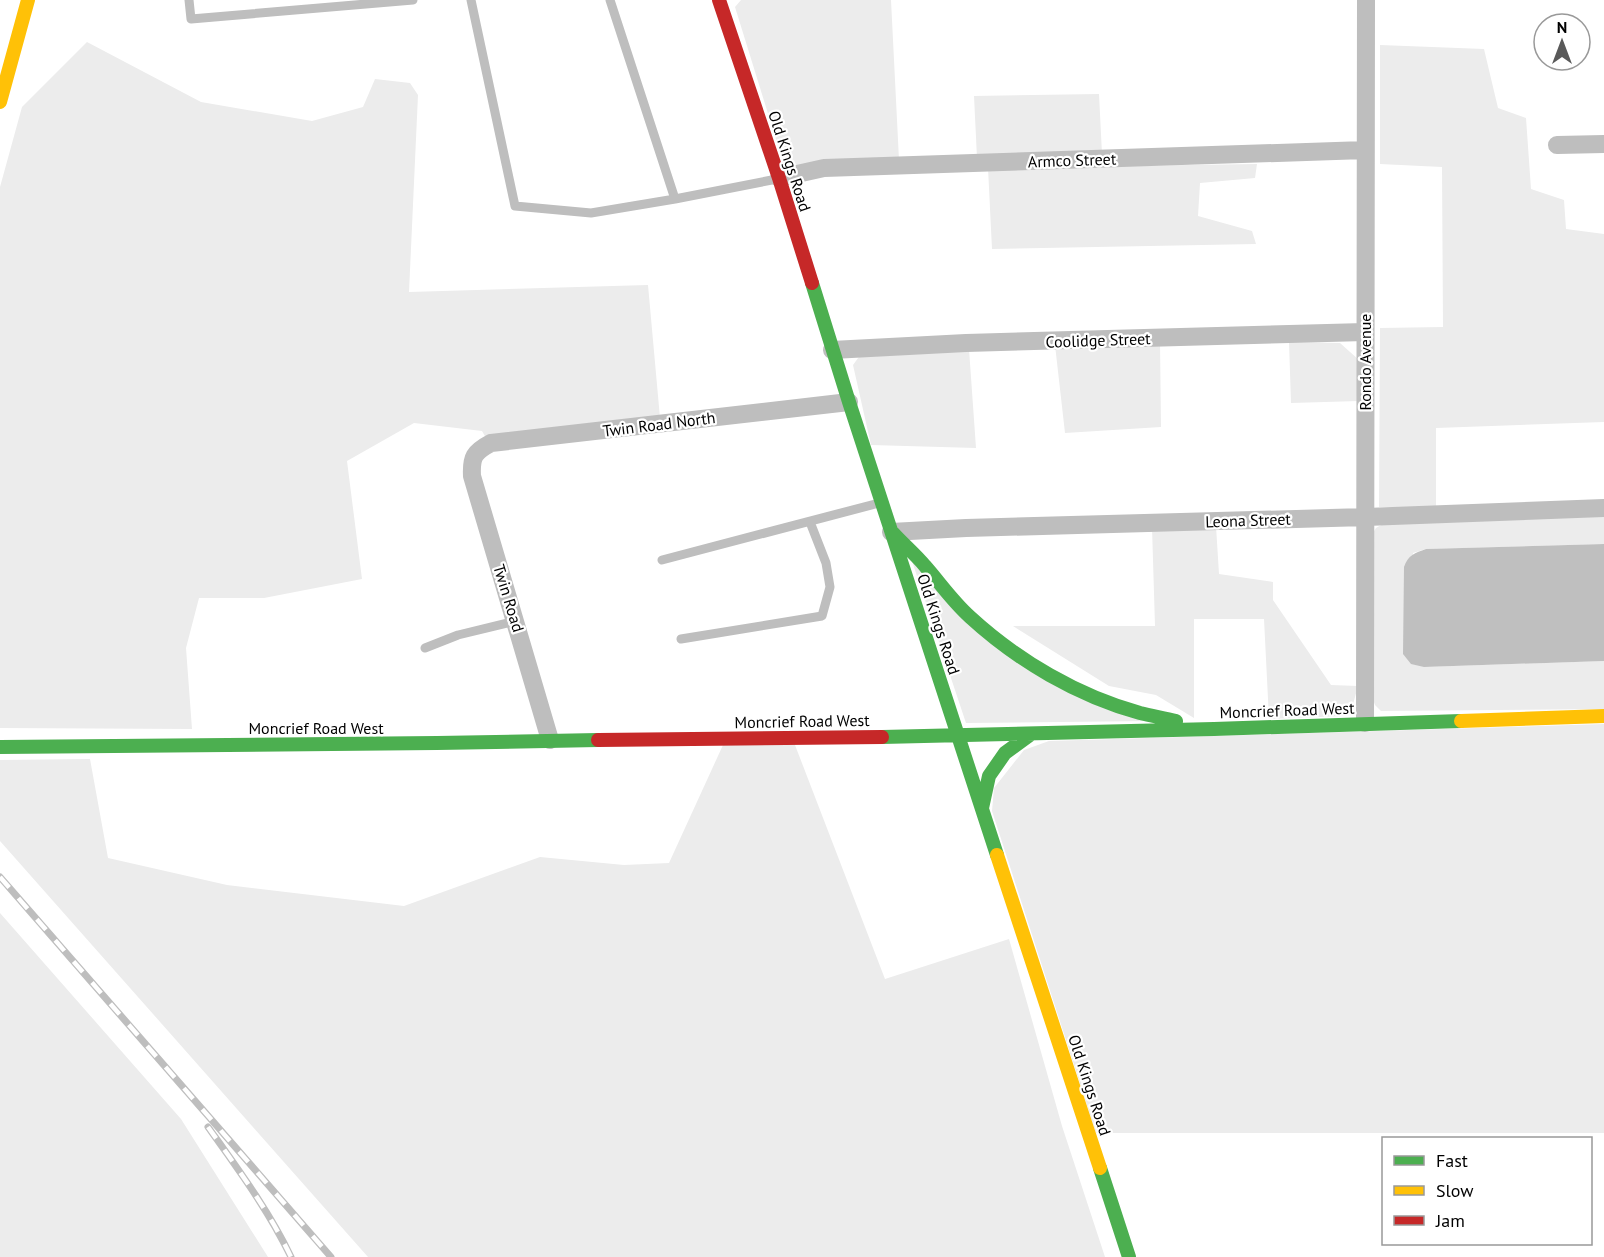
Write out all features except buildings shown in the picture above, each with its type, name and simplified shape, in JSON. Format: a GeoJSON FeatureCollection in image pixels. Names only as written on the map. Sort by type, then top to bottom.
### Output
{"type":"FeatureCollection","features":[{"type":"Feature","properties":{"kind":"main road"},"geometry":{"type":"LineString","coordinates":[[0,102],[28,0]]}},
{"type":"Feature","properties":{"kind":"main road","name":"Old Kings Road"},"geometry":{"type":"LineString","coordinates":[[719,0],[779,178],[891,532],[1129,1257]]}},
{"type":"Feature","properties":{"kind":"main road"},"geometry":{"type":"LineString","coordinates":[[891,532],[918,558],[970,617],[1044,673],[1089,695],[1140,713],[1214,729]]}},
{"type":"Feature","properties":{"kind":"main road","name":"Moncrief Road West"},"geometry":{"type":"LineString","coordinates":[[0,747],[1031,734],[1604,716]]}},
{"type":"Feature","properties":{"kind":"main road"},"geometry":{"type":"LineString","coordinates":[[981,808],[989,776],[1005,753],[1031,734]]}},
{"type":"Feature","properties":{"kind":"street","name":"Rondo Avenue"},"geometry":{"type":"LineString","coordinates":[[1365,723],[1366,0]]}},
{"type":"Feature","properties":{"kind":"street"},"geometry":{"type":"LineString","coordinates":[[1557,145],[1604,144]]}},
{"type":"Feature","properties":{"kind":"street","name":"Armco Street"},"geometry":{"type":"LineString","coordinates":[[779,178],[824,168],[1365,150]]}},
{"type":"Feature","properties":{"kind":"street","name":"Coolidge Street"},"geometry":{"type":"LineString","coordinates":[[832,350],[966,343],[1365,332]]}},
{"type":"Feature","properties":{"kind":"street","name":"Twin Road North"},"geometry":{"type":"LineString","coordinates":[[474,456],[480,449],[491,443],[849,402]]}},
{"type":"Feature","properties":{"kind":"street","name":"Twin Road"},"geometry":{"type":"LineString","coordinates":[[474,456],[472,476],[550,740]]}},
{"type":"Feature","properties":{"kind":"street","name":"Leona Street"},"geometry":{"type":"LineString","coordinates":[[891,532],[1604,508]]}},
{"type":"Feature","properties":{"kind":"lane"},"geometry":{"type":"LineString","coordinates":[[189,0],[191,18],[413,0]]}},
{"type":"Feature","properties":{"kind":"lane"},"geometry":{"type":"LineString","coordinates":[[471,0],[515,206],[591,213],[675,200],[779,178]]}},
{"type":"Feature","properties":{"kind":"lane"},"geometry":{"type":"LineString","coordinates":[[610,0],[675,200]]}},
{"type":"Feature","properties":{"kind":"lane"},"geometry":{"type":"LineString","coordinates":[[662,560],[882,502]]}},
{"type":"Feature","properties":{"kind":"lane"},"geometry":{"type":"LineString","coordinates":[[681,639],[822,616],[830,587],[826,563],[810,522]]}},
{"type":"Feature","properties":{"kind":"lane"},"geometry":{"type":"LineString","coordinates":[[425,648],[465,633],[516,621]]}},
{"type":"Feature","properties":{"kind":"shaded area"},"geometry":{"type":"Polygon","coordinates":[[[741,0],[891,0],[899,160],[794,166],[783,162],[735,7],[741,0]]]}},
{"type":"Feature","properties":{"kind":"shaded area"},"geometry":{"type":"Polygon","coordinates":[[[87,42],[201,102],[312,121],[363,107],[375,79],[410,83],[418,95],[409,292],[648,285],[660,418],[486,438],[482,431],[414,423],[347,461],[362,579],[264,598],[199,598],[186,648],[192,729],[0,728],[0,187],[22,107],[87,42]]]}},
{"type":"Feature","properties":{"kind":"shaded area"},"geometry":{"type":"Polygon","coordinates":[[[1380,45],[1484,49],[1498,108],[1526,118],[1531,189],[1564,200],[1566,229],[1604,234],[1604,422],[1436,428],[1436,508],[1379,507],[1380,328],[1443,327],[1442,167],[1380,164],[1380,45]]]}},
{"type":"Feature","properties":{"kind":"shaded area"},"geometry":{"type":"Polygon","coordinates":[[[1099,94],[1102,154],[977,158],[974,96],[1099,94]]]}},
{"type":"Feature","properties":{"kind":"shaded area"},"geometry":{"type":"Polygon","coordinates":[[[1257,164],[1255,178],[1200,183],[1198,216],[1252,231],[1256,244],[992,249],[988,168],[1257,164]]]}},
{"type":"Feature","properties":{"kind":"shaded area"},"geometry":{"type":"Polygon","coordinates":[[[1160,342],[1161,427],[1065,433],[1055,345],[1160,342]]]}},
{"type":"Feature","properties":{"kind":"shaded area"},"geometry":{"type":"Polygon","coordinates":[[[1289,342],[1340,343],[1359,360],[1359,401],[1291,403],[1289,342]]]}},
{"type":"Feature","properties":{"kind":"shaded area"},"geometry":{"type":"Polygon","coordinates":[[[969,349],[976,448],[871,445],[853,365],[861,354],[969,349]]]}},
{"type":"Feature","properties":{"kind":"shaded area"},"geometry":{"type":"Polygon","coordinates":[[[1604,513],[1604,544],[1426,549],[1413,553],[1424,667],[1604,661],[1604,709],[1381,711],[1375,705],[1371,693],[1371,536],[1376,528],[1388,521],[1604,513]]]}},
{"type":"Feature","properties":{"kind":"shaded area"},"geometry":{"type":"Polygon","coordinates":[[[1216,526],[1219,574],[1273,582],[1273,600],[1331,685],[1358,686],[1352,708],[1344,716],[1269,719],[1264,619],[1194,619],[1194,718],[1156,695],[1109,686],[1013,626],[1155,626],[1152,527],[1216,526]]]}},
{"type":"Feature","properties":{"kind":"shaded area"},"geometry":{"type":"Polygon","coordinates":[[[1604,544],[1604,661],[1424,667],[1411,664],[1403,654],[1404,567],[1415,553],[1426,549],[1604,544]]]}},
{"type":"Feature","properties":{"kind":"shaded area"},"geometry":{"type":"Polygon","coordinates":[[[912,561],[969,624],[1150,721],[966,723],[912,561]]]}},
{"type":"Feature","properties":{"kind":"shaded area"},"geometry":{"type":"Polygon","coordinates":[[[1604,724],[1604,1133],[1096,1133],[992,811],[994,788],[1024,750],[1049,741],[1604,724]]]}},
{"type":"Feature","properties":{"kind":"shaded area"},"geometry":{"type":"Polygon","coordinates":[[[723,745],[795,745],[885,979],[1009,939],[1062,1126],[1105,1257],[368,1257],[0,841],[0,760],[90,759],[108,858],[227,885],[404,906],[540,857],[624,865],[669,863],[723,745]]]}},
{"type":"Feature","properties":{"kind":"shaded area"},"geometry":{"type":"Polygon","coordinates":[[[0,913],[181,1119],[268,1257],[0,1257],[0,913]]]}},
{"type":"Feature","properties":{"kind":"railway"},"geometry":{"type":"LineString","coordinates":[[0,877],[331,1257]]}},
{"type":"Feature","properties":{"kind":"railway"},"geometry":{"type":"LineString","coordinates":[[208,1127],[242,1174],[291,1257]]}},
{"type":"Feature","properties":{"kind":"traffic: fast"},"geometry":{"type":"LineString","coordinates":[[812,283],[997,855]]}},
{"type":"Feature","properties":{"kind":"traffic: fast"},"geometry":{"type":"LineString","coordinates":[[893,533],[964,611],[1008,648],[1029,662],[1094,697],[1140,713],[1176,721]]}},
{"type":"Feature","properties":{"kind":"traffic: fast"},"geometry":{"type":"LineString","coordinates":[[882,737],[1461,721]]}},
{"type":"Feature","properties":{"kind":"traffic: fast"},"geometry":{"type":"LineString","coordinates":[[982,808],[989,776],[1005,753],[1031,734]]}},
{"type":"Feature","properties":{"kind":"traffic: fast"},"geometry":{"type":"LineString","coordinates":[[0,747],[598,740]]}},
{"type":"Feature","properties":{"kind":"traffic: fast"},"geometry":{"type":"LineString","coordinates":[[1100,1168],[1129,1257]]}},
{"type":"Feature","properties":{"kind":"traffic: slow"},"geometry":{"type":"LineString","coordinates":[[0,102],[28,0]]}},
{"type":"Feature","properties":{"kind":"traffic: slow"},"geometry":{"type":"LineString","coordinates":[[1461,721],[1604,716]]}},
{"type":"Feature","properties":{"kind":"traffic: slow"},"geometry":{"type":"LineString","coordinates":[[997,855],[1100,1168]]}},
{"type":"Feature","properties":{"kind":"traffic: jam"},"geometry":{"type":"LineString","coordinates":[[719,0],[812,283]]}},
{"type":"Feature","properties":{"kind":"traffic: jam"},"geometry":{"type":"LineString","coordinates":[[598,740],[882,737]]}}]}
